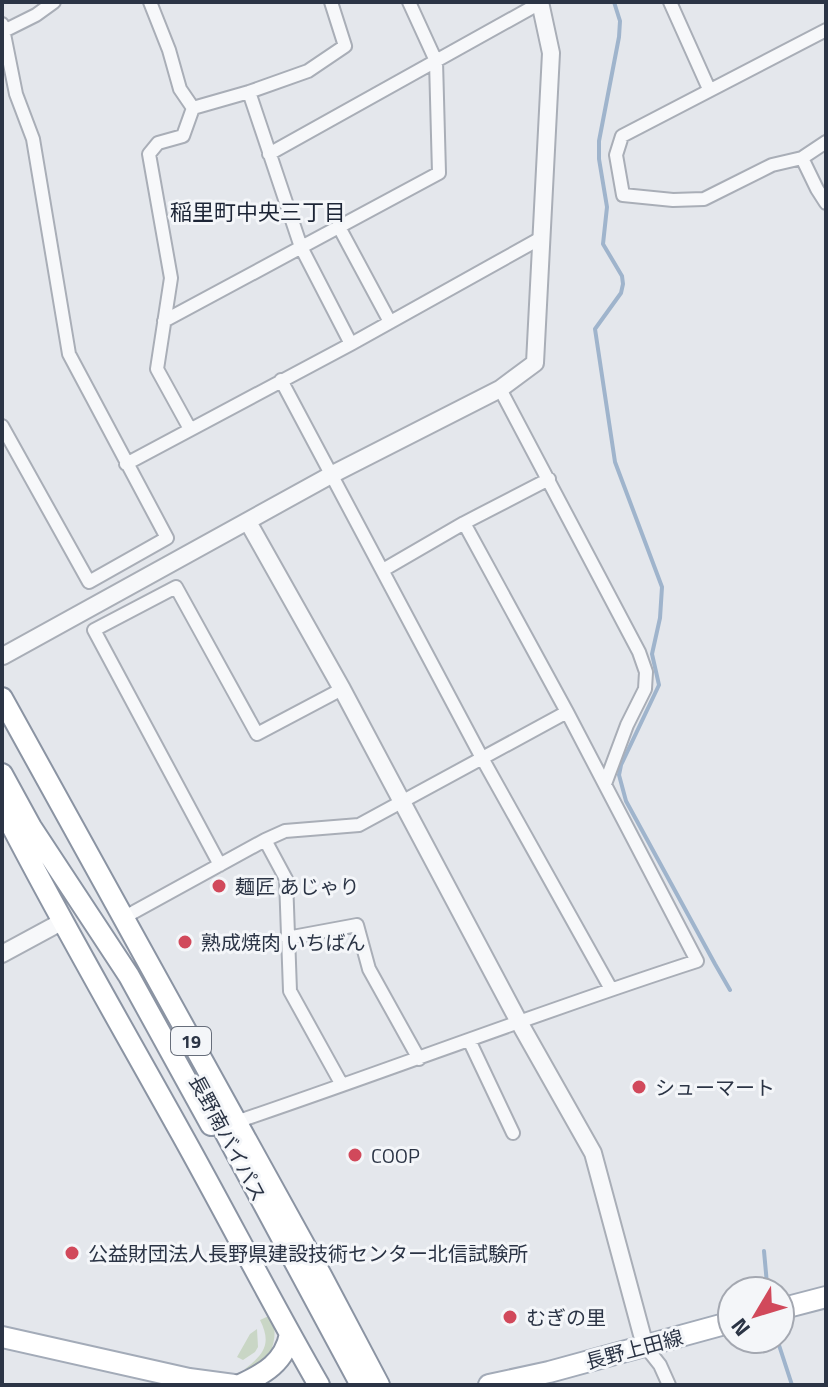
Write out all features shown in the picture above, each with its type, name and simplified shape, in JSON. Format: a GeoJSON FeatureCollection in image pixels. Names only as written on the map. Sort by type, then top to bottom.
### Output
{"type":"FeatureCollection","features":[{"type":"Feature","properties":{"kind":"main road","name":"19"},"geometry":{"type":"LineString","coordinates":[[2,698],[379,1385]]}},
{"type":"Feature","properties":{"kind":"main road","name":"長野南バイパス"},"geometry":{"type":"LineString","coordinates":[[2,724],[361,1385]]}},
{"type":"Feature","properties":{"kind":"main road","name":"長野南バイパス"},"geometry":{"type":"LineString","coordinates":[[2,774],[31,827],[129,976],[352,1385]]}},
{"type":"Feature","properties":{"kind":"main road","name":"19"},"geometry":{"type":"LineString","coordinates":[[2,807],[319,1385]]}},
{"type":"Feature","properties":{"kind":"main road"},"geometry":{"type":"LineString","coordinates":[[796,1305],[826,1297]]}},
{"type":"Feature","properties":{"kind":"main road","name":"長野上田線"},"geometry":{"type":"LineString","coordinates":[[489,1385],[549,1372],[716,1326]]}},
{"type":"Feature","properties":{"kind":"main road"},"geometry":{"type":"LineString","coordinates":[[240,1385],[262,1375],[277,1362],[290,1334]]}},
{"type":"Feature","properties":{"kind":"main road"},"geometry":{"type":"LineString","coordinates":[[2,1337],[189,1379],[234,1385]]}},
{"type":"Feature","properties":{"kind":"street"},"geometry":{"type":"LineString","coordinates":[[2,426],[89,582],[167,538],[69,354],[33,139],[16,94],[3,29],[36,15],[54,2]]}},
{"type":"Feature","properties":{"kind":"street"},"geometry":{"type":"LineString","coordinates":[[150,2],[180,89],[193,108]]}},
{"type":"Feature","properties":{"kind":"street"},"geometry":{"type":"LineString","coordinates":[[193,108],[308,71],[345,46],[331,2]]}},
{"type":"Feature","properties":{"kind":"street"},"geometry":{"type":"LineString","coordinates":[[164,321],[439,173],[436,61],[409,2]]}},
{"type":"Feature","properties":{"kind":"street"},"geometry":{"type":"LineString","coordinates":[[3,656],[331,475],[500,389],[535,363],[551,53],[540,2],[269,154]]}},
{"type":"Feature","properties":{"kind":"street"},"geometry":{"type":"LineString","coordinates":[[670,2],[709,89]]}},
{"type":"Feature","properties":{"kind":"street"},"geometry":{"type":"LineString","coordinates":[[826,30],[622,136],[616,155],[623,195],[673,200],[704,199],[772,165],[802,158],[826,142]]}},
{"type":"Feature","properties":{"kind":"street"},"geometry":{"type":"LineString","coordinates":[[249,92],[301,247],[351,344]]}},
{"type":"Feature","properties":{"kind":"street"},"geometry":{"type":"LineString","coordinates":[[190,429],[157,369],[171,278],[149,154],[158,143],[183,136],[193,108]]}},
{"type":"Feature","properties":{"kind":"street"},"geometry":{"type":"LineString","coordinates":[[802,158],[826,203]]}},
{"type":"Feature","properties":{"kind":"street"},"geometry":{"type":"LineString","coordinates":[[339,227],[390,322]]}},
{"type":"Feature","properties":{"kind":"street"},"geometry":{"type":"LineString","coordinates":[[126,464],[541,238]]}},
{"type":"Feature","properties":{"kind":"street"},"geometry":{"type":"LineString","coordinates":[[281,380],[482,758],[611,989]]}},
{"type":"Feature","properties":{"kind":"street"},"geometry":{"type":"LineString","coordinates":[[500,389],[639,652],[646,672],[645,689],[627,725],[605,784]]}},
{"type":"Feature","properties":{"kind":"street"},"geometry":{"type":"LineString","coordinates":[[383,570],[549,479]]}},
{"type":"Feature","properties":{"kind":"street"},"geometry":{"type":"LineString","coordinates":[[248,522],[593,1153],[645,1346],[660,1365],[669,1385]]}},
{"type":"Feature","properties":{"kind":"street"},"geometry":{"type":"LineString","coordinates":[[236,1122],[697,961],[464,523]]}},
{"type":"Feature","properties":{"kind":"street"},"geometry":{"type":"LineString","coordinates":[[220,865],[94,630],[176,587],[257,734],[342,689]]}},
{"type":"Feature","properties":{"kind":"street"},"geometry":{"type":"LineString","coordinates":[[123,918],[285,831],[359,825],[567,712]]}},
{"type":"Feature","properties":{"kind":"street"},"geometry":{"type":"LineString","coordinates":[[265,840],[286,879],[290,991],[342,1085]]}},
{"type":"Feature","properties":{"kind":"street"},"geometry":{"type":"LineString","coordinates":[[2,954],[63,921]]}},
{"type":"Feature","properties":{"kind":"street"},"geometry":{"type":"LineString","coordinates":[[287,938],[357,925],[369,969],[419,1059]]}},
{"type":"Feature","properties":{"kind":"street"},"geometry":{"type":"LineString","coordinates":[[469,1040],[513,1133]]}},
{"type":"Feature","properties":{"kind":"green space"},"geometry":{"type":"Polygon","coordinates":[[[271,1315],[275,1332],[272,1349],[262,1363],[245,1369],[264,1348],[264,1328],[260,1320],[271,1315]]]}},
{"type":"Feature","properties":{"kind":"green space"},"geometry":{"type":"Polygon","coordinates":[[[257,1329],[258,1347],[255,1352],[243,1360],[237,1357],[250,1334],[257,1329]]]}},
{"type":"Feature","properties":{"kind":"waterway"},"geometry":{"type":"LineString","coordinates":[[614,2],[620,21],[619,37],[599,141],[599,159],[607,207],[603,244],[622,276],[623,284],[621,293],[595,329],[615,462],[662,587],[660,618],[652,654],[659,685],[619,775],[626,801],[730,990]]}},
{"type":"Feature","properties":{"kind":"waterway"},"geometry":{"type":"LineString","coordinates":[[764,1251],[766,1275]]}},
{"type":"Feature","properties":{"kind":"waterway"},"geometry":{"type":"LineString","coordinates":[[782,1355],[792,1385]]}},
{"type":"Feature","properties":{"kind":"place","name":"麺匠 あじゃり"},"geometry":{"type":"Point","coordinates":[219,886]}},
{"type":"Feature","properties":{"kind":"place","name":"熟成焼肉 いちばん"},"geometry":{"type":"Point","coordinates":[185,942]}},
{"type":"Feature","properties":{"kind":"place","name":"シューマート"},"geometry":{"type":"Point","coordinates":[639,1087]}},
{"type":"Feature","properties":{"kind":"place","name":"COOP"},"geometry":{"type":"Point","coordinates":[355,1155]}},
{"type":"Feature","properties":{"kind":"place","name":"公益財団法人長野県建設技術センター北信試験所"},"geometry":{"type":"Point","coordinates":[72,1253]}},
{"type":"Feature","properties":{"kind":"place","name":"むぎの里"},"geometry":{"type":"Point","coordinates":[510,1317]}},
{"type":"Feature","properties":{"kind":"district","name":"稲里町中央三丁目"},"geometry":{"type":"Point","coordinates":[258,212]}}]}
